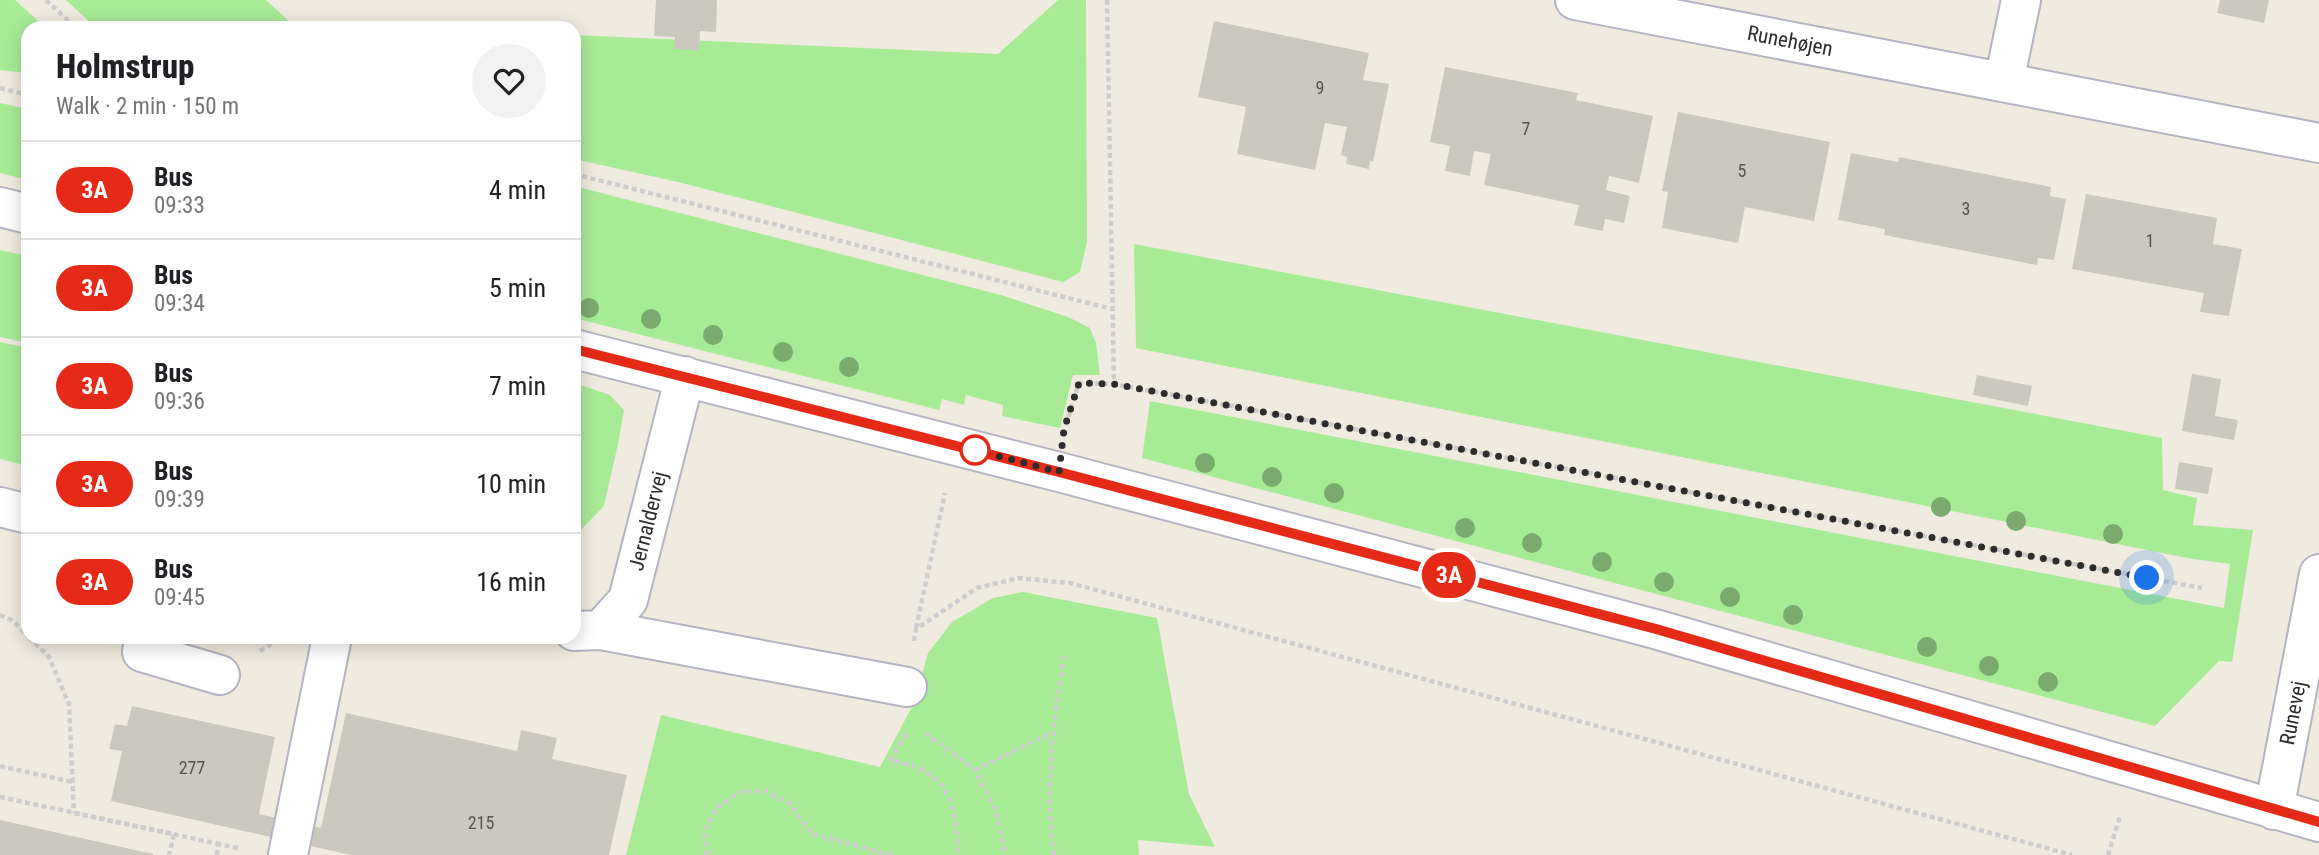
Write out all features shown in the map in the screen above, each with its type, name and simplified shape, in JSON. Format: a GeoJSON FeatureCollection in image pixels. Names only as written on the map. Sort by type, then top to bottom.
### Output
{"type":"FeatureCollection","features":[{"type":"Feature","properties":{"kind":"street","name":"Runehøjen"},"geometry":{"type":"LineString","coordinates":[[1575,0],[2319,144]]}},
{"type":"Feature","properties":{"kind":"street"},"geometry":{"type":"LineString","coordinates":[[2004,82],[2021,0]]}},
{"type":"Feature","properties":{"kind":"street"},"geometry":{"type":"LineString","coordinates":[[0,207],[21,212]]}},
{"type":"Feature","properties":{"kind":"street"},"geometry":{"type":"LineString","coordinates":[[581,351],[1059,472],[1656,629],[2319,822]]}},
{"type":"Feature","properties":{"kind":"street","name":"Jernaldervej"},"geometry":{"type":"LineString","coordinates":[[587,630],[628,600],[685,376]]}},
{"type":"Feature","properties":{"kind":"street"},"geometry":{"type":"LineString","coordinates":[[0,507],[21,512]]}},
{"type":"Feature","properties":{"kind":"street","name":"Runevej"},"geometry":{"type":"LineString","coordinates":[[2274,810],[2319,574]]}},
{"type":"Feature","properties":{"kind":"street"},"geometry":{"type":"LineString","coordinates":[[587,630],[910,705]]}},
{"type":"Feature","properties":{"kind":"street"},"geometry":{"type":"LineString","coordinates":[[144,644],[142,652],[220,675]]}},
{"type":"Feature","properties":{"kind":"street"},"geometry":{"type":"LineString","coordinates":[[288,855],[331,644]]}},
{"type":"Feature","properties":{"kind":"path"},"geometry":{"type":"LineString","coordinates":[[46,0],[68,21]]}},
{"type":"Feature","properties":{"kind":"path"},"geometry":{"type":"LineString","coordinates":[[1107,0],[1114,384]]}},
{"type":"Feature","properties":{"kind":"path"},"geometry":{"type":"LineString","coordinates":[[0,88],[21,93]]}},
{"type":"Feature","properties":{"kind":"path"},"geometry":{"type":"LineString","coordinates":[[581,176],[1112,309]]}},
{"type":"Feature","properties":{"kind":"path"},"geometry":{"type":"LineString","coordinates":[[1059,472],[1064,429],[1079,383],[1114,384],[2202,588]]}},
{"type":"Feature","properties":{"kind":"path"},"geometry":{"type":"LineString","coordinates":[[956,446],[915,629],[910,705],[891,760],[920,769],[944,787],[956,816],[957,855]]}},
{"type":"Feature","properties":{"kind":"path"},"geometry":{"type":"LineString","coordinates":[[915,629],[977,588],[1019,578],[1070,583],[2072,855]]}},
{"type":"Feature","properties":{"kind":"path"},"geometry":{"type":"LineString","coordinates":[[0,615],[13,621],[21,630]]}},
{"type":"Feature","properties":{"kind":"path"},"geometry":{"type":"LineString","coordinates":[[35,644],[49,657],[69,704],[74,813]]}},
{"type":"Feature","properties":{"kind":"path"},"geometry":{"type":"LineString","coordinates":[[1054,855],[1051,799],[1053,732],[1064,656]]}},
{"type":"Feature","properties":{"kind":"path"},"geometry":{"type":"LineString","coordinates":[[910,705],[975,771],[996,810],[1005,855]]}},
{"type":"Feature","properties":{"kind":"path"},"geometry":{"type":"LineString","coordinates":[[975,771],[1053,732]]}},
{"type":"Feature","properties":{"kind":"path"},"geometry":{"type":"LineString","coordinates":[[0,766],[72,782]]}},
{"type":"Feature","properties":{"kind":"path"},"geometry":{"type":"LineString","coordinates":[[707,855],[705,830],[717,807],[740,792],[766,791],[790,804],[812,834],[892,855]]}},
{"type":"Feature","properties":{"kind":"path"},"geometry":{"type":"LineString","coordinates":[[0,797],[219,844],[217,855]]}},
{"type":"Feature","properties":{"kind":"path"},"geometry":{"type":"LineString","coordinates":[[74,813],[173,834],[169,855]]}},
{"type":"Feature","properties":{"kind":"green space"},"geometry":{"type":"Polygon","coordinates":[[[0,0],[15,0],[38,21],[21,21],[21,72],[0,70],[0,0]]]}},
{"type":"Feature","properties":{"kind":"green space"},"geometry":{"type":"Polygon","coordinates":[[[66,0],[266,0],[289,21],[88,21],[66,0]]]}},
{"type":"Feature","properties":{"kind":"green space"},"geometry":{"type":"Polygon","coordinates":[[[1058,0],[1086,0],[1087,242],[1080,272],[1063,282],[678,182],[581,161],[581,35],[998,54],[1058,0]]]}},
{"type":"Feature","properties":{"kind":"green space"},"geometry":{"type":"Polygon","coordinates":[[[0,103],[21,108],[21,178],[0,173],[0,103]]]}},
{"type":"Feature","properties":{"kind":"green space"},"geometry":{"type":"Polygon","coordinates":[[[581,188],[1001,295],[1068,317],[1090,328],[1096,343],[1100,375],[1073,375],[1060,428],[1002,416],[1003,405],[966,395],[964,405],[942,399],[939,410],[581,320],[581,188]]]}},
{"type":"Feature","properties":{"kind":"green space"},"geometry":{"type":"Polygon","coordinates":[[[1134,244],[2162,438],[2163,490],[2197,498],[2193,525],[2253,530],[2232,662],[2219,661],[2155,726],[1142,458],[1150,401],[2224,608],[2230,564],[2187,558],[1136,348],[1134,244]]]}},
{"type":"Feature","properties":{"kind":"green space"},"geometry":{"type":"Polygon","coordinates":[[[0,250],[21,254],[21,342],[0,337],[0,250]]]}},
{"type":"Feature","properties":{"kind":"green space"},"geometry":{"type":"Polygon","coordinates":[[[0,342],[21,346],[21,464],[0,459],[0,342]]]}},
{"type":"Feature","properties":{"kind":"green space"},"geometry":{"type":"Polygon","coordinates":[[[581,385],[610,395],[624,410],[604,506],[581,530],[581,385]]]}},
{"type":"Feature","properties":{"kind":"green space"},"geometry":{"type":"Polygon","coordinates":[[[1023,592],[1157,618],[1189,794],[1215,847],[1138,840],[1139,855],[626,855],[661,715],[880,767],[914,703],[928,653],[952,622],[993,598],[1023,592]]]}},
{"type":"Feature","properties":{"kind":"building"},"geometry":{"type":"Polygon","coordinates":[[[656,0],[717,0],[716,32],[700,31],[699,50],[674,49],[675,37],[654,36],[656,0]]]}},
{"type":"Feature","properties":{"kind":"building"},"geometry":{"type":"Polygon","coordinates":[[[2220,0],[2269,0],[2264,23],[2217,13],[2220,0]]]}},
{"type":"Feature","properties":{"kind":"building"},"geometry":{"type":"Polygon","coordinates":[[[1214,21],[1369,53],[1363,80],[1389,84],[1373,162],[1370,161],[1369,169],[1346,164],[1347,157],[1341,155],[1347,127],[1325,123],[1315,170],[1237,154],[1246,107],[1198,97],[1214,21]]]}},
{"type":"Feature","properties":{"kind":"building"},"geometry":{"type":"Polygon","coordinates":[[[1445,67],[1578,93],[1576,100],[1653,116],[1639,183],[1609,176],[1606,190],[1630,196],[1624,223],[1605,219],[1603,231],[1574,225],[1579,205],[1484,185],[1491,154],[1474,151],[1470,176],[1445,171],[1450,146],[1430,142],[1445,67]]]}},
{"type":"Feature","properties":{"kind":"building"},"geometry":{"type":"Polygon","coordinates":[[[1678,112],[1830,142],[1814,221],[1745,207],[1738,243],[1662,228],[1668,192],[1662,191],[1678,112]]]}},
{"type":"Feature","properties":{"kind":"building"},"geometry":{"type":"Polygon","coordinates":[[[1851,153],[1898,162],[1899,157],[2051,187],[2050,196],[2066,199],[2054,260],[2038,258],[2037,265],[1884,235],[1885,229],[1838,220],[1851,153]]]}},
{"type":"Feature","properties":{"kind":"building"},"geometry":{"type":"Polygon","coordinates":[[[2086,194],[2217,218],[2213,244],[2242,249],[2229,316],[2200,312],[2204,293],[2072,269],[2086,194]]]}},
{"type":"Feature","properties":{"kind":"building"},"geometry":{"type":"Polygon","coordinates":[[[2192,374],[2221,379],[2215,416],[2238,420],[2234,440],[2182,431],[2192,374]]]}},
{"type":"Feature","properties":{"kind":"building"},"geometry":{"type":"Polygon","coordinates":[[[1977,375],[2032,386],[2028,406],[1973,395],[1977,375]]]}},
{"type":"Feature","properties":{"kind":"building"},"geometry":{"type":"Polygon","coordinates":[[[2179,462],[2213,468],[2208,494],[2175,489],[2179,462]]]}},
{"type":"Feature","properties":{"kind":"building"},"geometry":{"type":"Polygon","coordinates":[[[132,706],[275,737],[259,814],[321,828],[346,713],[517,751],[521,730],[557,738],[552,759],[627,775],[609,855],[351,855],[111,801],[122,751],[109,749],[115,724],[127,726],[132,706]]]}},
{"type":"Feature","properties":{"kind":"building"},"geometry":{"type":"Polygon","coordinates":[[[0,820],[153,854],[153,855],[0,855],[0,820]]]}},
{"type":"Feature","properties":{"kind":"bus line","name":"3A"},"geometry":{"type":"LineString","coordinates":[[581,351],[1059,472],[1656,629],[2319,822]]}},
{"type":"Feature","properties":{"kind":"route"},"geometry":{"type":"LineString","coordinates":[[975,450],[1059,472],[1064,429],[1079,383],[1114,384],[2147,578]]}}]}
